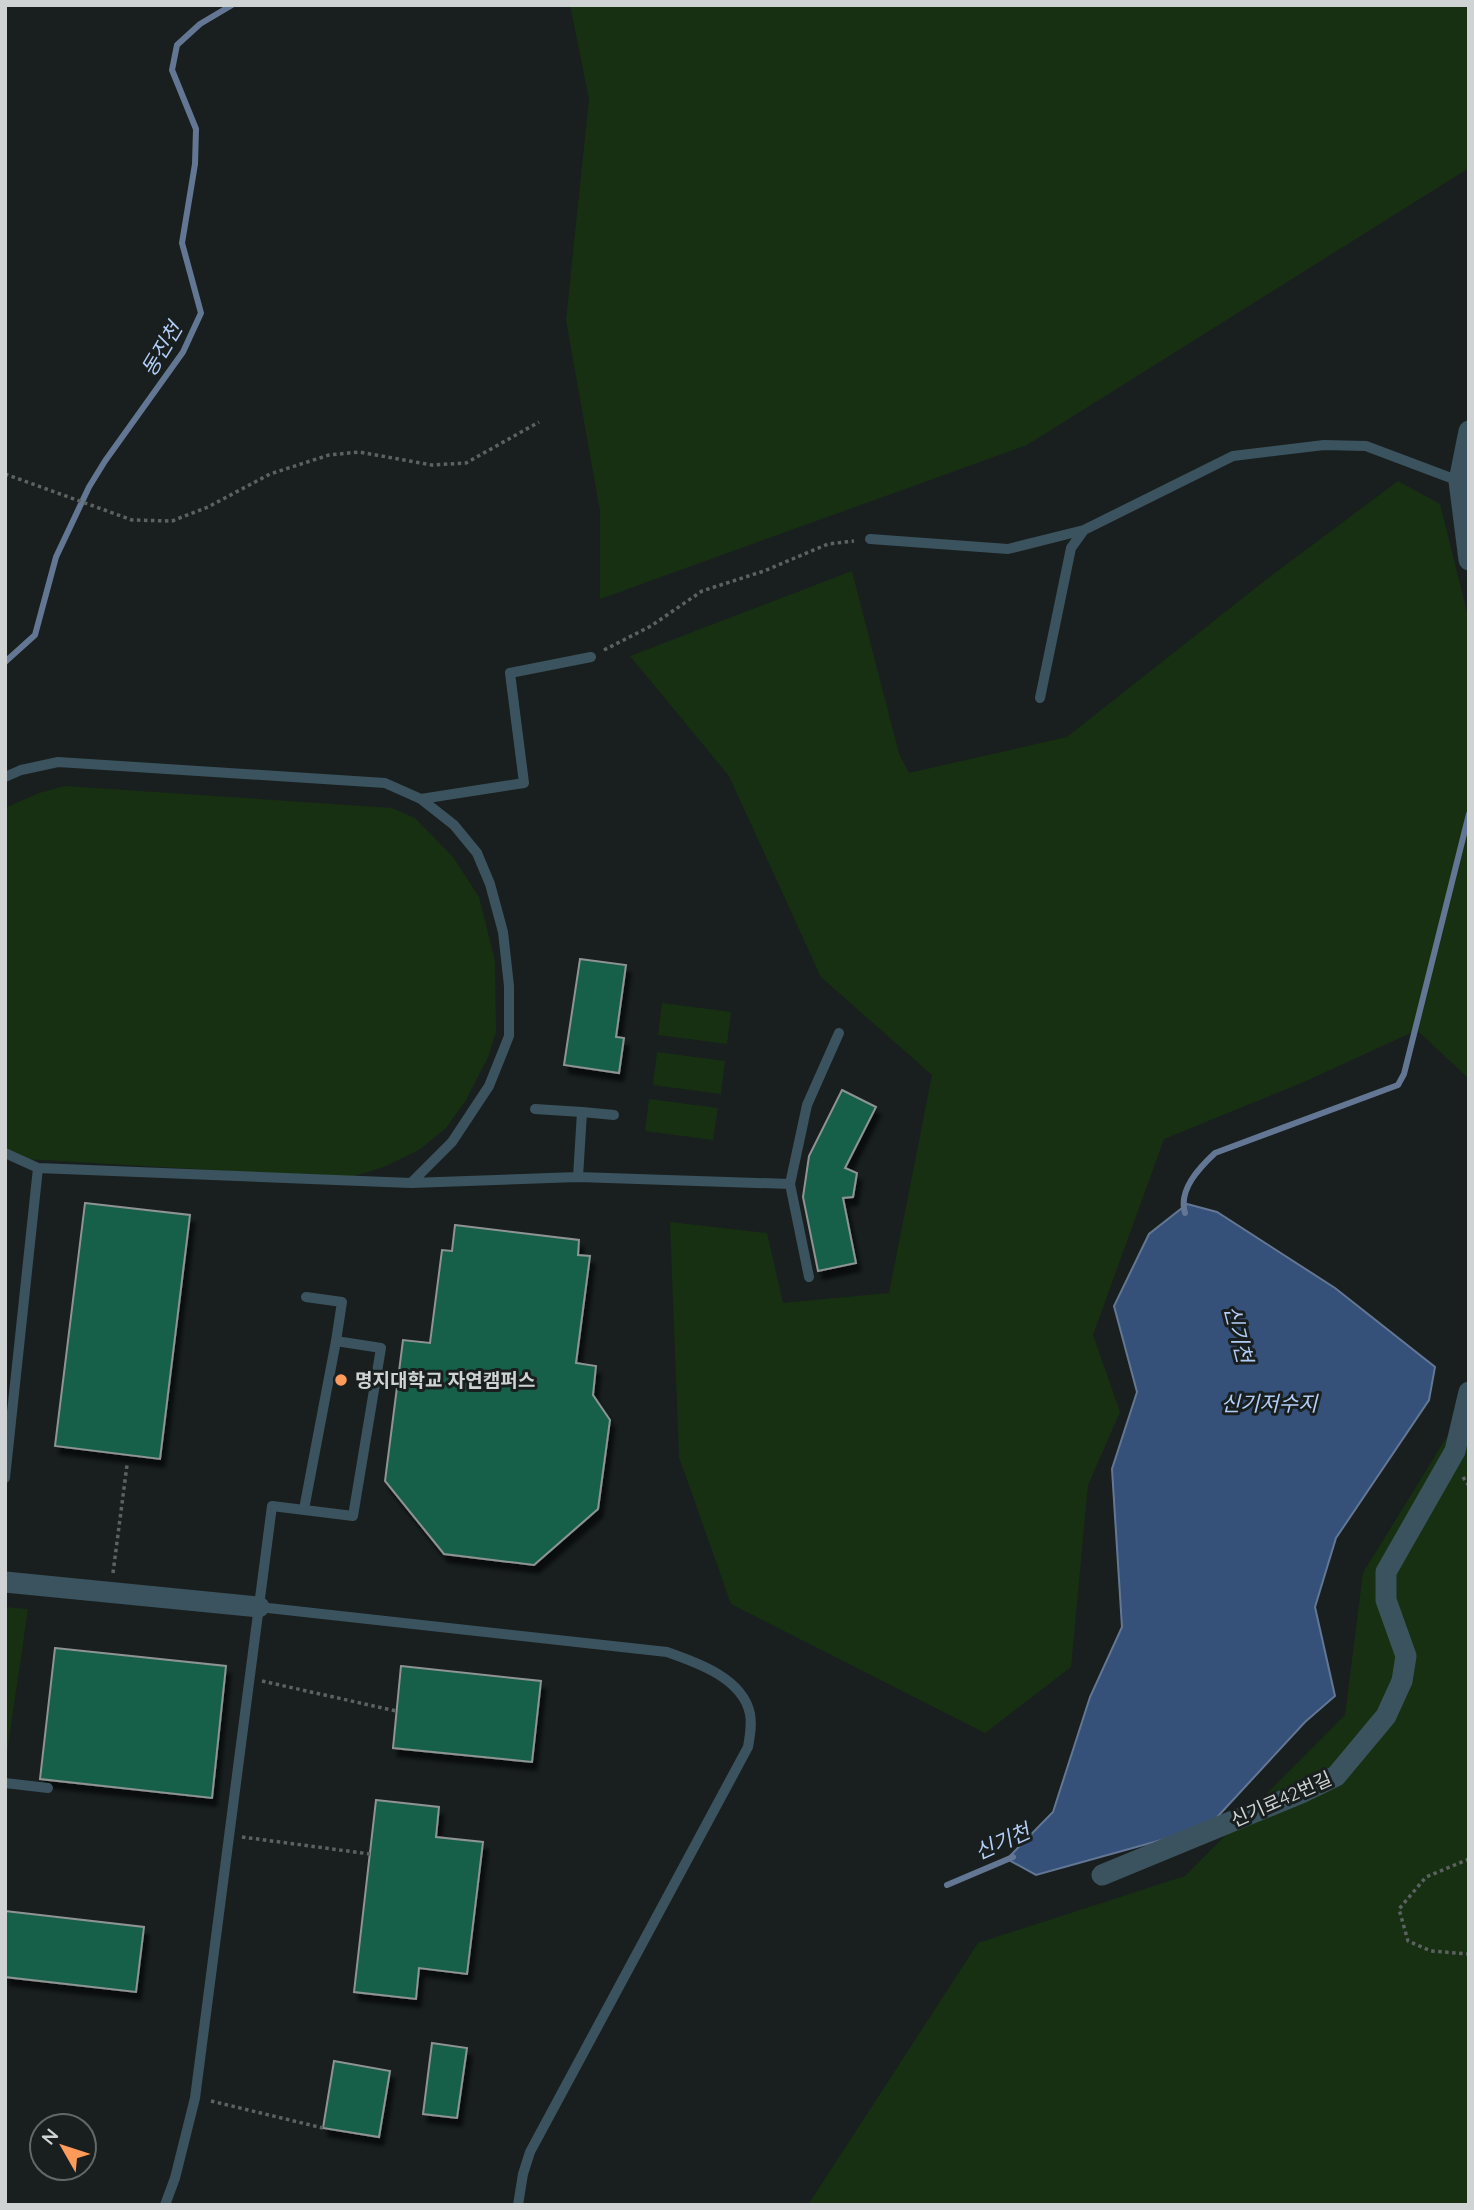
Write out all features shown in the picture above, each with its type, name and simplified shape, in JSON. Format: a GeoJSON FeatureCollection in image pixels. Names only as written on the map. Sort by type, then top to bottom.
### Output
{"type":"FeatureCollection","features":[{"type":"Feature","properties":{"kind":"street"},"geometry":{"type":"LineString","coordinates":[[1469,431],[1459,481],[1469,560]]}},
{"type":"Feature","properties":{"kind":"street","name":"신기로42번길"},"geometry":{"type":"LineString","coordinates":[[1102,1875],[1336,1776],[1387,1716],[1402,1681],[1406,1656],[1385,1600],[1386,1572],[1455,1451],[1469,1392]]}},
{"type":"Feature","properties":{"kind":"street"},"geometry":{"type":"LineString","coordinates":[[5,1582],[260,1607]]}},
{"type":"Feature","properties":{"kind":"lane"},"geometry":{"type":"LineString","coordinates":[[870,539],[1008,549],[1084,530],[1233,456],[1324,445],[1366,446],[1459,481]]}},
{"type":"Feature","properties":{"kind":"lane"},"geometry":{"type":"LineString","coordinates":[[1040,698],[1071,548],[1084,530]]}},
{"type":"Feature","properties":{"kind":"lane"},"geometry":{"type":"LineString","coordinates":[[421,799],[524,783],[510,673],[591,657]]}},
{"type":"Feature","properties":{"kind":"lane"},"geometry":{"type":"LineString","coordinates":[[5,777],[21,770],[58,762],[385,783],[421,799],[454,825],[477,853],[490,884],[503,932],[509,986],[509,1036],[489,1086],[452,1142],[411,1183]]}},
{"type":"Feature","properties":{"kind":"lane"},"geometry":{"type":"LineString","coordinates":[[809,1277],[790,1184],[807,1105],[839,1033]]}},
{"type":"Feature","properties":{"kind":"lane"},"geometry":{"type":"LineString","coordinates":[[535,1109],[614,1115]]}},
{"type":"Feature","properties":{"kind":"lane"},"geometry":{"type":"LineString","coordinates":[[578,1177],[582,1112]]}},
{"type":"Feature","properties":{"kind":"lane"},"geometry":{"type":"LineString","coordinates":[[5,1153],[38,1168],[411,1183],[578,1177],[790,1184]]}},
{"type":"Feature","properties":{"kind":"lane"},"geometry":{"type":"LineString","coordinates":[[5,1478],[38,1168]]}},
{"type":"Feature","properties":{"kind":"lane"},"geometry":{"type":"LineString","coordinates":[[304,1509],[342,1303],[306,1297]]}},
{"type":"Feature","properties":{"kind":"lane"},"geometry":{"type":"LineString","coordinates":[[165,2205],[175,2178],[195,2098],[272,1506],[353,1516],[381,1348],[336,1340]]}},
{"type":"Feature","properties":{"kind":"lane"},"geometry":{"type":"LineString","coordinates":[[260,1607],[667,1652],[707,1666],[736,1689],[750,1711],[748,1747],[530,2152],[518,2205]]}},
{"type":"Feature","properties":{"kind":"lane"},"geometry":{"type":"LineString","coordinates":[[5,1783],[48,1788]]}},
{"type":"Feature","properties":{"kind":"path"},"geometry":{"type":"LineString","coordinates":[[5,474],[132,520],[172,521],[208,507],[270,474],[329,455],[359,452],[432,465],[466,463],[538,422]]}},
{"type":"Feature","properties":{"kind":"path"},"geometry":{"type":"LineString","coordinates":[[591,657],[652,626],[702,591],[764,571],[828,544],[870,539]]}},
{"type":"Feature","properties":{"kind":"path"},"geometry":{"type":"LineString","coordinates":[[110,1593],[127,1465]]}},
{"type":"Feature","properties":{"kind":"path"},"geometry":{"type":"LineString","coordinates":[[1469,1624],[1469,1631]]}},
{"type":"Feature","properties":{"kind":"path"},"geometry":{"type":"LineString","coordinates":[[250,1678],[396,1711]]}},
{"type":"Feature","properties":{"kind":"path"},"geometry":{"type":"LineString","coordinates":[[229,1835],[370,1854]]}},
{"type":"Feature","properties":{"kind":"path"},"geometry":{"type":"LineString","coordinates":[[1469,1859],[1426,1877],[1399,1909],[1408,1941],[1431,1951],[1469,1954]]}},
{"type":"Feature","properties":{"kind":"path"},"geometry":{"type":"LineString","coordinates":[[195,2098],[323,2128]]}},
{"type":"Feature","properties":{"kind":"green space"},"geometry":{"type":"Polygon","coordinates":[[[570,5],[1469,5],[1469,168],[1027,445],[600,599],[600,511],[566,320],[589,99],[570,5]]]}},
{"type":"Feature","properties":{"kind":"green space"},"geometry":{"type":"Polygon","coordinates":[[[1398,481],[1440,504],[1469,620],[1469,1079],[1417,1030],[1306,1081],[1164,1139],[1093,1335],[1120,1412],[1088,1485],[1071,1667],[985,1733],[731,1604],[679,1457],[670,1222],[767,1233],[783,1303],[889,1293],[932,1075],[821,977],[729,776],[630,656],[852,571],[899,754],[909,773],[1067,737],[1267,579],[1398,481]]]}},
{"type":"Feature","properties":{"kind":"green space"},"geometry":{"type":"Polygon","coordinates":[[[65,786],[392,808],[415,818],[453,857],[479,897],[495,961],[496,1032],[488,1057],[466,1100],[446,1128],[419,1150],[386,1166],[349,1178],[25,1159],[5,1147],[5,808],[39,793],[65,786]]]}},
{"type":"Feature","properties":{"kind":"green space"},"geometry":{"type":"Polygon","coordinates":[[[662,1003],[731,1012],[727,1044],[658,1035],[662,1003]]]}},
{"type":"Feature","properties":{"kind":"green space"},"geometry":{"type":"Polygon","coordinates":[[[657,1052],[725,1061],[721,1094],[653,1085],[657,1052]]]}},
{"type":"Feature","properties":{"kind":"green space"},"geometry":{"type":"Polygon","coordinates":[[[649,1099],[718,1108],[713,1140],[645,1131],[649,1099]]]}},
{"type":"Feature","properties":{"kind":"green space"},"geometry":{"type":"Polygon","coordinates":[[[1469,1401],[1469,2205],[808,2205],[978,1943],[1185,1876],[1345,1715],[1363,1573],[1469,1401]]]}},
{"type":"Feature","properties":{"kind":"green space"},"geometry":{"type":"Polygon","coordinates":[[[5,1607],[28,1609],[5,1767],[5,1607]]]}},
{"type":"Feature","properties":{"kind":"water","name":"신기저수지"},"geometry":{"type":"Polygon","coordinates":[[[1187,1204],[1217,1212],[1335,1288],[1435,1367],[1429,1400],[1336,1538],[1315,1607],[1335,1696],[1305,1722],[1208,1827],[1036,1875],[1007,1859],[1053,1812],[1090,1697],[1122,1627],[1112,1469],[1137,1392],[1114,1306],[1149,1234],[1187,1204]]]}},
{"type":"Feature","properties":{"kind":"building"},"geometry":{"type":"Polygon","coordinates":[[[580,959],[626,965],[616,1037],[624,1038],[619,1073],[564,1065],[580,959]]]}},
{"type":"Feature","properties":{"kind":"building"},"geometry":{"type":"Polygon","coordinates":[[[842,1090],[876,1107],[845,1168],[857,1173],[853,1197],[843,1198],[856,1263],[818,1271],[803,1197],[809,1156],[842,1090]]]}},
{"type":"Feature","properties":{"kind":"building"},"geometry":{"type":"Polygon","coordinates":[[[85,1203],[190,1215],[160,1459],[55,1446],[85,1203]]]}},
{"type":"Feature","properties":{"kind":"building"},"geometry":{"type":"Polygon","coordinates":[[[455,1225],[579,1240],[578,1255],[590,1256],[576,1363],[596,1366],[593,1395],[610,1420],[598,1509],[534,1565],[444,1554],[385,1481],[403,1340],[430,1343],[442,1250],[452,1251],[455,1225]]]}},
{"type":"Feature","properties":{"kind":"building"},"geometry":{"type":"Polygon","coordinates":[[[55,1648],[226,1666],[212,1798],[40,1779],[55,1648]]]}},
{"type":"Feature","properties":{"kind":"building"},"geometry":{"type":"Polygon","coordinates":[[[401,1666],[541,1681],[532,1762],[393,1748],[401,1666]]]}},
{"type":"Feature","properties":{"kind":"building"},"geometry":{"type":"Polygon","coordinates":[[[376,1800],[439,1807],[436,1837],[483,1842],[467,1974],[419,1968],[416,1999],[354,1992],[376,1800]]]}},
{"type":"Feature","properties":{"kind":"building"},"geometry":{"type":"Polygon","coordinates":[[[5,1911],[144,1927],[136,1992],[5,1977],[5,1911]]]}},
{"type":"Feature","properties":{"kind":"building"},"geometry":{"type":"Polygon","coordinates":[[[432,2043],[467,2048],[457,2118],[423,2114],[432,2043]]]}},
{"type":"Feature","properties":{"kind":"building"},"geometry":{"type":"Polygon","coordinates":[[[334,2061],[390,2071],[379,2137],[323,2128],[334,2061]]]}},
{"type":"Feature","properties":{"kind":"waterway","name":"동진천"},"geometry":{"type":"LineString","coordinates":[[5,662],[35,635],[56,557],[89,487],[183,352],[201,313],[182,243],[195,164],[196,129],[172,70],[177,45],[200,24],[232,5]]}},
{"type":"Feature","properties":{"kind":"waterway","name":"신기천"},"geometry":{"type":"LineString","coordinates":[[1185,1213],[1184,1196],[1187,1188],[1215,1153],[1398,1085],[1404,1074],[1469,814]]}},
{"type":"Feature","properties":{"kind":"waterway","name":"신기천"},"geometry":{"type":"LineString","coordinates":[[947,1885],[1013,1857]]}},
{"type":"Feature","properties":{"kind":"place","name":"명지대학교 자연캠퍼스"},"geometry":{"type":"Point","coordinates":[341,1380]}}]}
